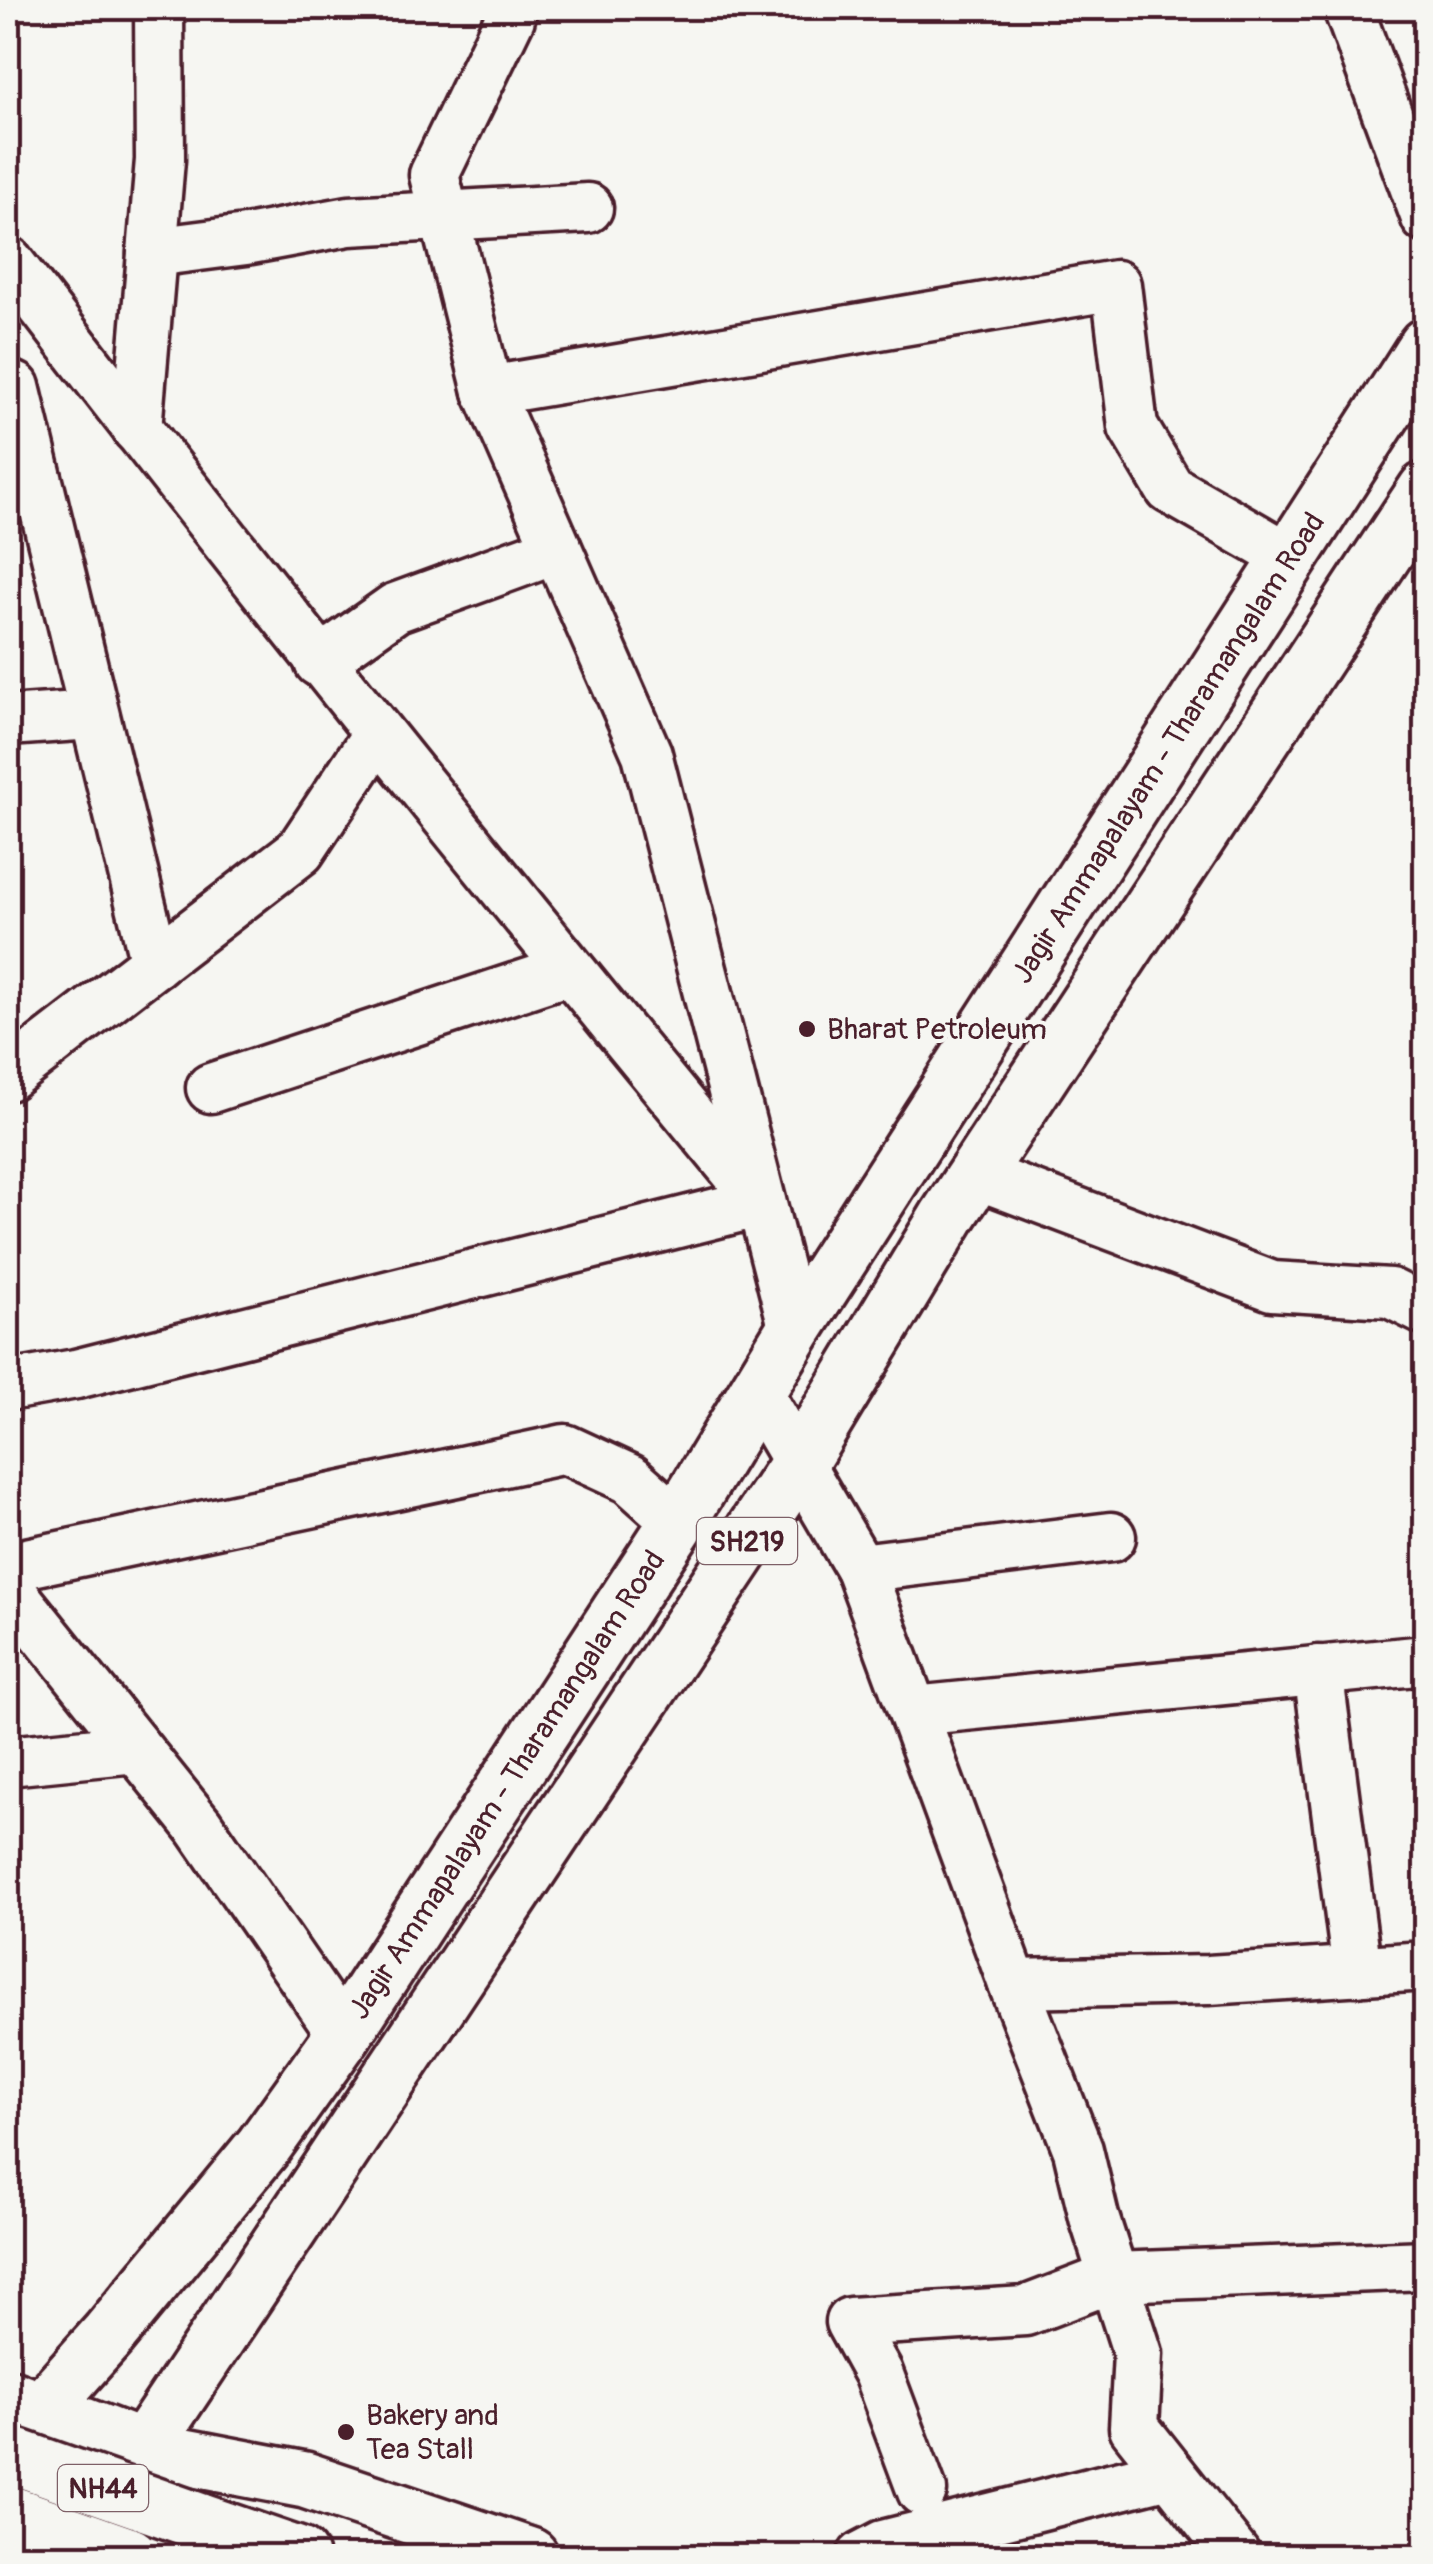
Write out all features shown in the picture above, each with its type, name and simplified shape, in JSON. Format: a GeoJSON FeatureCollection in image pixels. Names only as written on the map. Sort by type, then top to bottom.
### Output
{"type":"FeatureCollection","features":[{"type":"Feature","properties":{"kind":"main road","name":"Jagir Ammapalayam - Tharamangalam Road"},"geometry":{"type":"LineString","coordinates":[[23,2556],[24,2403],[109,2334],[263,2147],[343,2035],[678,1522],[794,1330],[1426,346]]}},
{"type":"Feature","properties":{"kind":"main road","name":"Jagir Ammapalayam - Tharamangalam Road"},"geometry":{"type":"LineString","coordinates":[[23,2556],[143,2449],[798,1464],[976,1174],[1426,490]]}},
{"type":"Feature","properties":{"kind":"main road"},"geometry":{"type":"LineString","coordinates":[[24,2403],[143,2449],[305,2480],[530,2556]]}},
{"type":"Feature","properties":{"kind":"main road","name":"NH44"},"geometry":{"type":"LineString","coordinates":[[8,2454],[300,2556]]}},
{"type":"Feature","properties":{"kind":"main road","name":"NH44"},"geometry":{"type":"LineString","coordinates":[[8,2514],[130,2556]]}},
{"type":"Feature","properties":{"kind":"street"},"geometry":{"type":"LineString","coordinates":[[136,429],[160,160],[159,8]]}},
{"type":"Feature","properties":{"kind":"street"},"geometry":{"type":"LineString","coordinates":[[512,8],[434,175],[488,392],[647,754],[794,1330]]}},
{"type":"Feature","properties":{"kind":"street"},"geometry":{"type":"LineString","coordinates":[[1348,8],[1426,218]]}},
{"type":"Feature","properties":{"kind":"street"},"geometry":{"type":"LineString","coordinates":[[152,252],[349,221],[588,208]]}},
{"type":"Feature","properties":{"kind":"street"},"geometry":{"type":"LineString","coordinates":[[8,261],[377,735],[761,1202]]}},
{"type":"Feature","properties":{"kind":"street"},"geometry":{"type":"LineString","coordinates":[[488,392],[1116,284],[1133,427],[1170,489],[1290,558]]}},
{"type":"Feature","properties":{"kind":"street"},"geometry":{"type":"LineString","coordinates":[[77,351],[11,388],[154,963]]}},
{"type":"Feature","properties":{"kind":"street"},"geometry":{"type":"LineString","coordinates":[[319,662],[395,608],[557,549]]}},
{"type":"Feature","properties":{"kind":"street"},"geometry":{"type":"LineString","coordinates":[[8,721],[92,715]]}},
{"type":"Feature","properties":{"kind":"street"},"geometry":{"type":"LineString","coordinates":[[8,1076],[300,851],[377,735]]}},
{"type":"Feature","properties":{"kind":"street"},"geometry":{"type":"LineString","coordinates":[[211,1088],[569,970]]}},
{"type":"Feature","properties":{"kind":"street"},"geometry":{"type":"LineString","coordinates":[[976,1174],[1272,1286],[1390,1294],[1426,1311]]}},
{"type":"Feature","properties":{"kind":"street"},"geometry":{"type":"LineString","coordinates":[[8,1386],[76,1374],[761,1202]]}},
{"type":"Feature","properties":{"kind":"street"},"geometry":{"type":"LineString","coordinates":[[757,1392],[860,1568],[1012,1984],[1078,2150],[1138,2354],[1134,2427],[1236,2556]]}},
{"type":"Feature","properties":{"kind":"street"},"geometry":{"type":"LineString","coordinates":[[8,1567],[565,1449],[630,1480],[678,1522]]}},
{"type":"Feature","properties":{"kind":"street"},"geometry":{"type":"LineString","coordinates":[[860,1568],[1110,1537]]}},
{"type":"Feature","properties":{"kind":"street"},"geometry":{"type":"LineString","coordinates":[[8,1588],[199,1826],[343,2035]]}},
{"type":"Feature","properties":{"kind":"street"},"geometry":{"type":"LineString","coordinates":[[914,1711],[1426,1660]]}},
{"type":"Feature","properties":{"kind":"street"},"geometry":{"type":"LineString","coordinates":[[1318,1670],[1357,1971]]}},
{"type":"Feature","properties":{"kind":"street"},"geometry":{"type":"LineString","coordinates":[[8,1761],[136,1748]]}},
{"type":"Feature","properties":{"kind":"street"},"geometry":{"type":"LineString","coordinates":[[1012,1984],[1208,1980],[1426,1966]]}},
{"type":"Feature","properties":{"kind":"street"},"geometry":{"type":"LineString","coordinates":[[922,2490],[878,2373],[850,2322],[1025,2311],[1114,2277],[1426,2264]]}},
{"type":"Feature","properties":{"kind":"street"},"geometry":{"type":"LineString","coordinates":[[862,2556],[883,2545],[1170,2472]]}},
{"type":"Feature","properties":{"kind":"place","name":"Bharat Petroleum"},"geometry":{"type":"Point","coordinates":[807,1029]}},
{"type":"Feature","properties":{"kind":"place","name":"Bakery and Tea Stall"},"geometry":{"type":"Point","coordinates":[346,2432]}}]}
